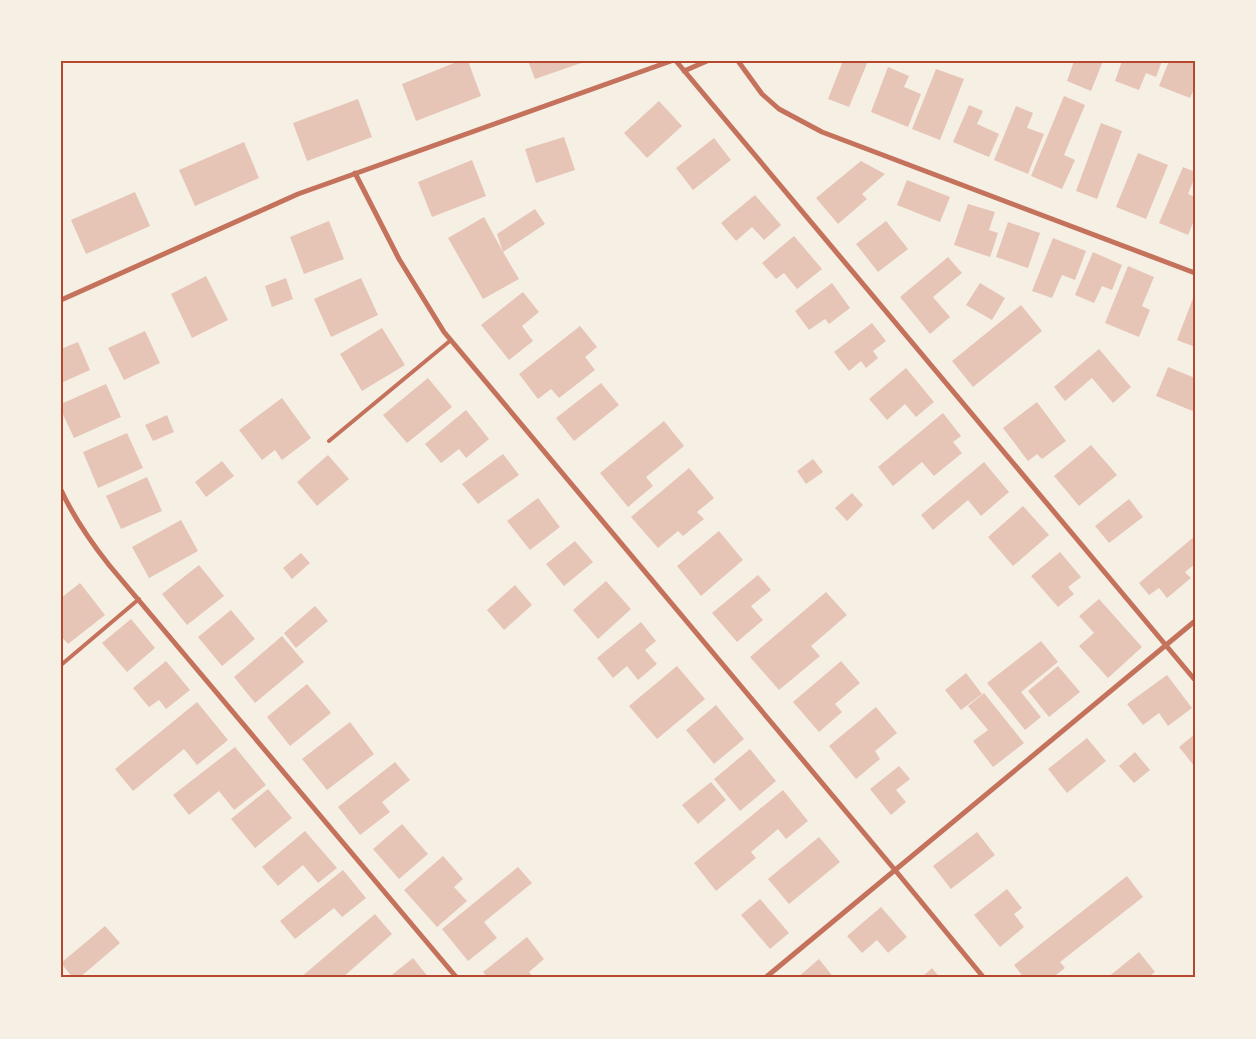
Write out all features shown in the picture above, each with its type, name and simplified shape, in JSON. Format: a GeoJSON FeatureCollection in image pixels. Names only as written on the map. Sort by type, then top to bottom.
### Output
{"type":"FeatureCollection","features":[{"type":"Feature","properties":{"kind":"street"},"geometry":{"type":"LineString","coordinates":[[61,300],[298,194],[671,61]]}},
{"type":"Feature","properties":{"kind":"street"},"geometry":{"type":"LineString","coordinates":[[676,61],[1195,680]]}},
{"type":"Feature","properties":{"kind":"street"},"geometry":{"type":"LineString","coordinates":[[684,71],[707,61]]}},
{"type":"Feature","properties":{"kind":"street"},"geometry":{"type":"LineString","coordinates":[[738,61],[762,94],[779,109],[822,132],[1195,274]]}},
{"type":"Feature","properties":{"kind":"street"},"geometry":{"type":"LineString","coordinates":[[356,173],[398,260],[444,332],[984,978]]}},
{"type":"Feature","properties":{"kind":"street"},"geometry":{"type":"LineString","coordinates":[[61,490],[89,540],[457,978]]}},
{"type":"Feature","properties":{"kind":"street"},"geometry":{"type":"LineString","coordinates":[[765,978],[1195,621]]}},
{"type":"Feature","properties":{"kind":"lane"},"geometry":{"type":"LineString","coordinates":[[329,441],[451,340]]}},
{"type":"Feature","properties":{"kind":"lane"},"geometry":{"type":"LineString","coordinates":[[61,665],[139,599]]}},
{"type":"Feature","properties":{"kind":"building"},"geometry":{"type":"Polygon","coordinates":[[[459,61],[468,61],[481,96],[416,121],[402,84],[459,61]]]}},
{"type":"Feature","properties":{"kind":"building"},"geometry":{"type":"Polygon","coordinates":[[[528,61],[584,61],[584,62],[535,79],[528,61]]]}},
{"type":"Feature","properties":{"kind":"building"},"geometry":{"type":"Polygon","coordinates":[[[843,61],[868,61],[849,107],[828,99],[843,61]]]}},
{"type":"Feature","properties":{"kind":"building"},"geometry":{"type":"Polygon","coordinates":[[[1074,61],[1103,61],[1091,91],[1067,81],[1074,61]]]}},
{"type":"Feature","properties":{"kind":"building"},"geometry":{"type":"Polygon","coordinates":[[[1122,61],[1162,61],[1156,77],[1146,73],[1139,90],[1115,81],[1122,61]]]}},
{"type":"Feature","properties":{"kind":"building"},"geometry":{"type":"Polygon","coordinates":[[[1169,61],[1195,61],[1195,87],[1190,98],[1159,86],[1169,61]]]}},
{"type":"Feature","properties":{"kind":"building"},"geometry":{"type":"Polygon","coordinates":[[[888,67],[909,76],[904,87],[921,94],[908,127],[871,112],[888,67]]]}},
{"type":"Feature","properties":{"kind":"building"},"geometry":{"type":"Polygon","coordinates":[[[936,69],[964,79],[940,140],[912,129],[936,69]]]}},
{"type":"Feature","properties":{"kind":"building"},"geometry":{"type":"Polygon","coordinates":[[[1064,96],[1085,105],[1064,155],[1075,160],[1062,189],[1031,176],[1064,96]]]}},
{"type":"Feature","properties":{"kind":"building"},"geometry":{"type":"Polygon","coordinates":[[[358,99],[372,137],[307,161],[293,123],[358,99]]]}},
{"type":"Feature","properties":{"kind":"building"},"geometry":{"type":"Polygon","coordinates":[[[659,101],[682,126],[647,158],[624,133],[659,101]]]}},
{"type":"Feature","properties":{"kind":"building"},"geometry":{"type":"Polygon","coordinates":[[[969,105],[983,111],[977,124],[999,134],[989,157],[953,142],[969,105]]]}},
{"type":"Feature","properties":{"kind":"building"},"geometry":{"type":"Polygon","coordinates":[[[1016,106],[1033,113],[1027,128],[1044,134],[1028,174],[994,160],[1016,106]]]}},
{"type":"Feature","properties":{"kind":"building"},"geometry":{"type":"Polygon","coordinates":[[[1101,123],[1122,131],[1097,199],[1076,191],[1101,123]]]}},
{"type":"Feature","properties":{"kind":"building"},"geometry":{"type":"Polygon","coordinates":[[[564,137],[575,170],[536,183],[525,149],[564,137]]]}},
{"type":"Feature","properties":{"kind":"building"},"geometry":{"type":"Polygon","coordinates":[[[714,138],[731,160],[693,190],[676,168],[714,138]]]}},
{"type":"Feature","properties":{"kind":"building"},"geometry":{"type":"Polygon","coordinates":[[[244,142],[259,178],[195,206],[179,170],[244,142]]]}},
{"type":"Feature","properties":{"kind":"building"},"geometry":{"type":"Polygon","coordinates":[[[1138,153],[1168,165],[1146,219],[1116,207],[1138,153]]]}},
{"type":"Feature","properties":{"kind":"building"},"geometry":{"type":"Polygon","coordinates":[[[472,160],[486,196],[432,217],[418,182],[472,160]]]}},
{"type":"Feature","properties":{"kind":"building"},"geometry":{"type":"Polygon","coordinates":[[[861,161],[885,174],[862,194],[867,199],[838,224],[816,198],[861,161]]]}},
{"type":"Feature","properties":{"kind":"building"},"geometry":{"type":"Polygon","coordinates":[[[1183,167],[1195,172],[1195,177],[1188,194],[1195,197],[1195,218],[1188,235],[1159,223],[1183,167]]]}},
{"type":"Feature","properties":{"kind":"building"},"geometry":{"type":"Polygon","coordinates":[[[907,180],[950,197],[940,222],[897,205],[907,180]]]}},
{"type":"Feature","properties":{"kind":"building"},"geometry":{"type":"Polygon","coordinates":[[[135,192],[150,226],[86,254],[71,220],[135,192]]]}},
{"type":"Feature","properties":{"kind":"building"},"geometry":{"type":"Polygon","coordinates":[[[755,195],[781,225],[764,240],[752,227],[736,241],[721,223],[755,195]]]}},
{"type":"Feature","properties":{"kind":"building"},"geometry":{"type":"Polygon","coordinates":[[[968,204],[995,212],[989,230],[998,233],[990,257],[954,245],[968,204]]]}},
{"type":"Feature","properties":{"kind":"building"},"geometry":{"type":"Polygon","coordinates":[[[535,209],[545,224],[503,252],[497,234],[535,209]]]}},
{"type":"Feature","properties":{"kind":"building"},"geometry":{"type":"Polygon","coordinates":[[[484,217],[519,279],[483,299],[448,238],[484,217]]]}},
{"type":"Feature","properties":{"kind":"building"},"geometry":{"type":"Polygon","coordinates":[[[329,221],[344,259],[304,274],[290,237],[329,221]]]}},
{"type":"Feature","properties":{"kind":"building"},"geometry":{"type":"Polygon","coordinates":[[[886,221],[908,249],[878,272],[856,244],[886,221]]]}},
{"type":"Feature","properties":{"kind":"building"},"geometry":{"type":"Polygon","coordinates":[[[1008,222],[1040,233],[1028,268],[996,257],[1008,222]]]}},
{"type":"Feature","properties":{"kind":"building"},"geometry":{"type":"Polygon","coordinates":[[[794,236],[822,269],[797,289],[784,273],[776,279],[762,263],[794,236]]]}},
{"type":"Feature","properties":{"kind":"building"},"geometry":{"type":"Polygon","coordinates":[[[1053,238],[1086,251],[1075,280],[1062,275],[1052,298],[1032,291],[1053,238]]]}},
{"type":"Feature","properties":{"kind":"building"},"geometry":{"type":"Polygon","coordinates":[[[1093,252],[1122,265],[1112,290],[1102,286],[1094,303],[1075,295],[1093,252]]]}},
{"type":"Feature","properties":{"kind":"building"},"geometry":{"type":"Polygon","coordinates":[[[948,257],[962,273],[933,297],[950,317],[930,334],[900,297],[948,257]]]}},
{"type":"Feature","properties":{"kind":"building"},"geometry":{"type":"Polygon","coordinates":[[[1128,266],[1154,277],[1142,306],[1150,310],[1139,337],[1105,323],[1128,266]]]}},
{"type":"Feature","properties":{"kind":"building"},"geometry":{"type":"Polygon","coordinates":[[[206,276],[228,320],[192,338],[171,294],[206,276]]]}},
{"type":"Feature","properties":{"kind":"building"},"geometry":{"type":"Polygon","coordinates":[[[286,278],[293,299],[272,307],[265,286],[286,278]]]}},
{"type":"Feature","properties":{"kind":"building"},"geometry":{"type":"Polygon","coordinates":[[[361,278],[378,315],[331,337],[314,299],[361,278]]]}},
{"type":"Feature","properties":{"kind":"building"},"geometry":{"type":"Polygon","coordinates":[[[832,283],[850,308],[829,324],[825,319],[809,330],[795,311],[832,283]]]}},
{"type":"Feature","properties":{"kind":"building"},"geometry":{"type":"Polygon","coordinates":[[[980,283],[1005,298],[992,320],[966,305],[980,283]]]}},
{"type":"Feature","properties":{"kind":"building"},"geometry":{"type":"Polygon","coordinates":[[[523,292],[539,312],[522,326],[533,341],[509,360],[481,325],[523,292]]]}},
{"type":"Feature","properties":{"kind":"building"},"geometry":{"type":"Polygon","coordinates":[[[1195,293],[1195,347],[1177,340],[1195,293]]]}},
{"type":"Feature","properties":{"kind":"building"},"geometry":{"type":"Polygon","coordinates":[[[1021,305],[1042,331],[973,387],[952,361],[1021,305]]]}},
{"type":"Feature","properties":{"kind":"building"},"geometry":{"type":"Polygon","coordinates":[[[872,323],[886,341],[873,351],[878,358],[866,368],[861,361],[849,371],[834,352],[872,323]]]}},
{"type":"Feature","properties":{"kind":"building"},"geometry":{"type":"Polygon","coordinates":[[[580,326],[597,347],[585,357],[595,370],[559,398],[551,389],[538,399],[519,374],[580,326]]]}},
{"type":"Feature","properties":{"kind":"building"},"geometry":{"type":"Polygon","coordinates":[[[382,328],[405,365],[362,391],[340,354],[382,328]]]}},
{"type":"Feature","properties":{"kind":"building"},"geometry":{"type":"Polygon","coordinates":[[[145,331],[160,363],[124,380],[108,348],[145,331]]]}},
{"type":"Feature","properties":{"kind":"building"},"geometry":{"type":"Polygon","coordinates":[[[78,342],[90,370],[61,383],[61,349],[78,342]]]}},
{"type":"Feature","properties":{"kind":"building"},"geometry":{"type":"Polygon","coordinates":[[[1099,349],[1131,387],[1113,403],[1092,378],[1065,401],[1054,387],[1099,349]]]}},
{"type":"Feature","properties":{"kind":"building"},"geometry":{"type":"Polygon","coordinates":[[[1168,367],[1195,378],[1195,412],[1156,396],[1168,367]]]}},
{"type":"Feature","properties":{"kind":"building"},"geometry":{"type":"Polygon","coordinates":[[[906,368],[934,402],[916,417],[905,404],[887,420],[869,399],[906,368]]]}},
{"type":"Feature","properties":{"kind":"building"},"geometry":{"type":"Polygon","coordinates":[[[428,378],[452,407],[407,443],[383,415],[428,378]]]}},
{"type":"Feature","properties":{"kind":"building"},"geometry":{"type":"Polygon","coordinates":[[[601,383],[619,405],[574,441],[556,418],[601,383]]]}},
{"type":"Feature","properties":{"kind":"building"},"geometry":{"type":"Polygon","coordinates":[[[106,384],[121,417],[74,438],[61,410],[61,404],[106,384]]]}},
{"type":"Feature","properties":{"kind":"building"},"geometry":{"type":"Polygon","coordinates":[[[282,398],[311,438],[282,460],[275,450],[262,460],[239,430],[282,398]]]}},
{"type":"Feature","properties":{"kind":"building"},"geometry":{"type":"Polygon","coordinates":[[[1037,402],[1066,441],[1042,459],[1037,454],[1028,461],[1003,428],[1037,402]]]}},
{"type":"Feature","properties":{"kind":"building"},"geometry":{"type":"Polygon","coordinates":[[[466,410],[489,439],[466,458],[459,449],[441,463],[425,444],[466,410]]]}},
{"type":"Feature","properties":{"kind":"building"},"geometry":{"type":"Polygon","coordinates":[[[943,413],[961,436],[953,442],[962,453],[934,476],[922,462],[893,486],[878,467],[943,413]]]}},
{"type":"Feature","properties":{"kind":"building"},"geometry":{"type":"Polygon","coordinates":[[[167,415],[174,432],[153,441],[145,425],[167,415]]]}},
{"type":"Feature","properties":{"kind":"building"},"geometry":{"type":"Polygon","coordinates":[[[664,421],[684,446],[646,477],[653,486],[628,507],[600,473],[664,421]]]}},
{"type":"Feature","properties":{"kind":"building"},"geometry":{"type":"Polygon","coordinates":[[[127,433],[143,468],[98,488],[83,452],[127,433]]]}},
{"type":"Feature","properties":{"kind":"building"},"geometry":{"type":"Polygon","coordinates":[[[1091,445],[1117,475],[1079,506],[1054,476],[1091,445]]]}},
{"type":"Feature","properties":{"kind":"building"},"geometry":{"type":"Polygon","coordinates":[[[503,454],[519,475],[478,504],[462,484],[503,454]]]}},
{"type":"Feature","properties":{"kind":"building"},"geometry":{"type":"Polygon","coordinates":[[[328,455],[349,479],[317,506],[297,482],[328,455]]]}},
{"type":"Feature","properties":{"kind":"building"},"geometry":{"type":"Polygon","coordinates":[[[813,459],[823,472],[806,484],[797,471],[813,459]]]}},
{"type":"Feature","properties":{"kind":"building"},"geometry":{"type":"Polygon","coordinates":[[[222,461],[234,476],[206,497],[195,482],[222,461]]]}},
{"type":"Feature","properties":{"kind":"building"},"geometry":{"type":"Polygon","coordinates":[[[984,462],[1009,492],[981,516],[968,500],[933,530],[921,515],[984,462]]]}},
{"type":"Feature","properties":{"kind":"building"},"geometry":{"type":"Polygon","coordinates":[[[689,468],[714,498],[697,512],[704,519],[683,536],[678,531],[658,548],[631,517],[689,468]]]}},
{"type":"Feature","properties":{"kind":"building"},"geometry":{"type":"Polygon","coordinates":[[[147,477],[162,511],[121,529],[106,496],[147,477]]]}},
{"type":"Feature","properties":{"kind":"building"},"geometry":{"type":"Polygon","coordinates":[[[852,493],[863,505],[847,521],[835,508],[852,493]]]}},
{"type":"Feature","properties":{"kind":"building"},"geometry":{"type":"Polygon","coordinates":[[[538,498],[560,527],[530,550],[507,521],[538,498]]]}},
{"type":"Feature","properties":{"kind":"building"},"geometry":{"type":"Polygon","coordinates":[[[1129,499],[1143,517],[1109,543],[1095,526],[1129,499]]]}},
{"type":"Feature","properties":{"kind":"building"},"geometry":{"type":"Polygon","coordinates":[[[1023,506],[1049,535],[1013,566],[988,537],[1023,506]]]}},
{"type":"Feature","properties":{"kind":"building"},"geometry":{"type":"Polygon","coordinates":[[[181,520],[198,551],[149,578],[132,547],[181,520]]]}},
{"type":"Feature","properties":{"kind":"building"},"geometry":{"type":"Polygon","coordinates":[[[719,531],[743,560],[701,596],[677,566],[719,531]]]}},
{"type":"Feature","properties":{"kind":"building"},"geometry":{"type":"Polygon","coordinates":[[[1195,536],[1195,564],[1185,572],[1191,578],[1167,598],[1159,588],[1149,595],[1139,583],[1195,536]]]}},
{"type":"Feature","properties":{"kind":"building"},"geometry":{"type":"Polygon","coordinates":[[[575,541],[593,562],[564,586],[546,564],[575,541]]]}},
{"type":"Feature","properties":{"kind":"building"},"geometry":{"type":"Polygon","coordinates":[[[1060,552],[1081,577],[1068,587],[1074,594],[1058,607],[1031,576],[1060,552]]]}},
{"type":"Feature","properties":{"kind":"building"},"geometry":{"type":"Polygon","coordinates":[[[301,553],[310,563],[292,579],[283,568],[301,553]]]}},
{"type":"Feature","properties":{"kind":"building"},"geometry":{"type":"Polygon","coordinates":[[[199,565],[224,596],[187,625],[162,594],[199,565]]]}},
{"type":"Feature","properties":{"kind":"building"},"geometry":{"type":"Polygon","coordinates":[[[758,575],[771,590],[751,606],[763,620],[737,642],[712,613],[758,575]]]}},
{"type":"Feature","properties":{"kind":"building"},"geometry":{"type":"Polygon","coordinates":[[[606,581],[631,609],[598,639],[573,610],[606,581]]]}},
{"type":"Feature","properties":{"kind":"building"},"geometry":{"type":"Polygon","coordinates":[[[80,583],[105,615],[68,644],[61,636],[61,598],[80,583]]]}},
{"type":"Feature","properties":{"kind":"building"},"geometry":{"type":"Polygon","coordinates":[[[515,585],[532,605],[504,630],[487,610],[515,585]]]}},
{"type":"Feature","properties":{"kind":"building"},"geometry":{"type":"Polygon","coordinates":[[[826,592],[847,615],[811,646],[820,656],[779,690],[750,657],[826,592]]]}},
{"type":"Feature","properties":{"kind":"building"},"geometry":{"type":"Polygon","coordinates":[[[1099,599],[1142,647],[1108,678],[1079,646],[1094,633],[1079,616],[1099,599]]]}},
{"type":"Feature","properties":{"kind":"building"},"geometry":{"type":"Polygon","coordinates":[[[315,606],[328,621],[296,648],[284,633],[315,606]]]}},
{"type":"Feature","properties":{"kind":"building"},"geometry":{"type":"Polygon","coordinates":[[[231,610],[255,639],[222,666],[198,637],[231,610]]]}},
{"type":"Feature","properties":{"kind":"building"},"geometry":{"type":"Polygon","coordinates":[[[131,619],[155,648],[127,672],[102,643],[131,619]]]}},
{"type":"Feature","properties":{"kind":"building"},"geometry":{"type":"Polygon","coordinates":[[[641,622],[656,641],[645,650],[657,664],[638,680],[627,666],[613,678],[597,658],[641,622]]]}},
{"type":"Feature","properties":{"kind":"building"},"geometry":{"type":"Polygon","coordinates":[[[282,636],[304,662],[255,703],[234,677],[282,636]]]}},
{"type":"Feature","properties":{"kind":"building"},"geometry":{"type":"Polygon","coordinates":[[[1041,641],[1058,662],[1021,692],[1041,717],[1025,730],[987,683],[1041,641]]]}},
{"type":"Feature","properties":{"kind":"building"},"geometry":{"type":"Polygon","coordinates":[[[166,661],[190,690],[166,709],[159,700],[149,707],[133,688],[166,661]]]}},
{"type":"Feature","properties":{"kind":"building"},"geometry":{"type":"Polygon","coordinates":[[[841,661],[860,683],[835,704],[842,712],[819,732],[793,702],[841,661]]]}},
{"type":"Feature","properties":{"kind":"building"},"geometry":{"type":"Polygon","coordinates":[[[677,666],[705,699],[657,739],[629,706],[677,666]]]}},
{"type":"Feature","properties":{"kind":"building"},"geometry":{"type":"Polygon","coordinates":[[[1058,666],[1080,692],[1049,717],[1028,691],[1058,666]]]}},
{"type":"Feature","properties":{"kind":"building"},"geometry":{"type":"Polygon","coordinates":[[[966,673],[982,694],[961,710],[945,690],[966,673]]]}},
{"type":"Feature","properties":{"kind":"building"},"geometry":{"type":"Polygon","coordinates":[[[1167,675],[1192,708],[1168,726],[1159,713],[1143,725],[1127,704],[1167,675]]]}},
{"type":"Feature","properties":{"kind":"building"},"geometry":{"type":"Polygon","coordinates":[[[307,684],[331,713],[290,746],[267,717],[307,684]]]}},
{"type":"Feature","properties":{"kind":"building"},"geometry":{"type":"Polygon","coordinates":[[[984,693],[1024,743],[993,767],[973,741],[988,730],[968,706],[984,693]]]}},
{"type":"Feature","properties":{"kind":"building"},"geometry":{"type":"Polygon","coordinates":[[[197,702],[228,740],[197,765],[184,749],[133,791],[115,769],[197,702]]]}},
{"type":"Feature","properties":{"kind":"building"},"geometry":{"type":"Polygon","coordinates":[[[716,705],[744,739],[714,764],[686,730],[716,705]]]}},
{"type":"Feature","properties":{"kind":"building"},"geometry":{"type":"Polygon","coordinates":[[[876,707],[897,733],[875,751],[880,759],[856,779],[829,746],[876,707]]]}},
{"type":"Feature","properties":{"kind":"building"},"geometry":{"type":"Polygon","coordinates":[[[350,722],[374,754],[327,790],[302,759],[350,722]]]}},
{"type":"Feature","properties":{"kind":"building"},"geometry":{"type":"Polygon","coordinates":[[[1195,734],[1195,767],[1179,747],[1195,734]]]}},
{"type":"Feature","properties":{"kind":"building"},"geometry":{"type":"Polygon","coordinates":[[[1087,738],[1106,761],[1067,793],[1048,769],[1087,738]]]}},
{"type":"Feature","properties":{"kind":"building"},"geometry":{"type":"Polygon","coordinates":[[[235,747],[266,785],[234,810],[219,791],[189,815],[173,795],[235,747]]]}},
{"type":"Feature","properties":{"kind":"building"},"geometry":{"type":"Polygon","coordinates":[[[750,749],[776,781],[740,811],[714,779],[750,749]]]}},
{"type":"Feature","properties":{"kind":"building"},"geometry":{"type":"Polygon","coordinates":[[[1135,752],[1150,770],[1134,783],[1119,766],[1135,752]]]}},
{"type":"Feature","properties":{"kind":"building"},"geometry":{"type":"Polygon","coordinates":[[[395,762],[410,780],[382,802],[390,812],[360,835],[338,807],[395,762]]]}},
{"type":"Feature","properties":{"kind":"building"},"geometry":{"type":"Polygon","coordinates":[[[899,766],[910,779],[896,790],[906,802],[891,815],[870,789],[899,766]]]}},
{"type":"Feature","properties":{"kind":"building"},"geometry":{"type":"Polygon","coordinates":[[[711,782],[726,800],[698,824],[682,805],[711,782]]]}},
{"type":"Feature","properties":{"kind":"building"},"geometry":{"type":"Polygon","coordinates":[[[268,789],[292,818],[255,848],[231,819],[268,789]]]}},
{"type":"Feature","properties":{"kind":"building"},"geometry":{"type":"Polygon","coordinates":[[[783,790],[808,821],[786,839],[778,829],[751,852],[756,858],[716,891],[694,863],[783,790]]]}},
{"type":"Feature","properties":{"kind":"building"},"geometry":{"type":"Polygon","coordinates":[[[402,824],[428,854],[399,879],[373,849],[402,824]]]}},
{"type":"Feature","properties":{"kind":"building"},"geometry":{"type":"Polygon","coordinates":[[[305,831],[337,868],[318,883],[303,865],[278,886],[262,867],[305,831]]]}},
{"type":"Feature","properties":{"kind":"building"},"geometry":{"type":"Polygon","coordinates":[[[977,832],[995,855],[951,889],[933,866],[977,832]]]}},
{"type":"Feature","properties":{"kind":"building"},"geometry":{"type":"Polygon","coordinates":[[[819,837],[840,862],[789,904],[768,879],[819,837]]]}},
{"type":"Feature","properties":{"kind":"building"},"geometry":{"type":"Polygon","coordinates":[[[443,856],[463,879],[454,887],[467,901],[437,927],[404,890],[443,856]]]}},
{"type":"Feature","properties":{"kind":"building"},"geometry":{"type":"Polygon","coordinates":[[[518,867],[532,883],[484,922],[497,938],[468,961],[442,929],[518,867]]]}},
{"type":"Feature","properties":{"kind":"building"},"geometry":{"type":"Polygon","coordinates":[[[343,870],[366,898],[342,917],[334,908],[295,939],[280,921],[343,870]]]}},
{"type":"Feature","properties":{"kind":"building"},"geometry":{"type":"Polygon","coordinates":[[[1127,876],[1143,897],[1060,962],[1065,968],[1052,978],[1024,978],[1014,965],[1127,876]]]}},
{"type":"Feature","properties":{"kind":"building"},"geometry":{"type":"Polygon","coordinates":[[[1007,889],[1022,908],[1014,914],[1024,927],[1000,947],[974,915],[1007,889]]]}},
{"type":"Feature","properties":{"kind":"building"},"geometry":{"type":"Polygon","coordinates":[[[760,899],[789,933],[770,949],[741,915],[760,899]]]}},
{"type":"Feature","properties":{"kind":"building"},"geometry":{"type":"Polygon","coordinates":[[[881,907],[907,937],[888,953],[877,940],[862,953],[847,936],[881,907]]]}},
{"type":"Feature","properties":{"kind":"building"},"geometry":{"type":"Polygon","coordinates":[[[375,914],[392,934],[342,978],[300,978],[375,914]]]}},
{"type":"Feature","properties":{"kind":"building"},"geometry":{"type":"Polygon","coordinates":[[[105,926],[120,943],[79,978],[73,978],[61,963],[105,926]]]}},
{"type":"Feature","properties":{"kind":"building"},"geometry":{"type":"Polygon","coordinates":[[[527,937],[544,959],[529,972],[534,978],[488,978],[483,972],[527,937]]]}},
{"type":"Feature","properties":{"kind":"building"},"geometry":{"type":"Polygon","coordinates":[[[1139,952],[1155,972],[1147,978],[1107,978],[1139,952]]]}},
{"type":"Feature","properties":{"kind":"building"},"geometry":{"type":"Polygon","coordinates":[[[413,958],[429,978],[388,978],[413,958]]]}},
{"type":"Feature","properties":{"kind":"building"},"geometry":{"type":"Polygon","coordinates":[[[819,959],[834,978],[797,978],[819,959]]]}},
{"type":"Feature","properties":{"kind":"building"},"geometry":{"type":"Polygon","coordinates":[[[932,968],[940,978],[921,978],[932,968]]]}}]}
